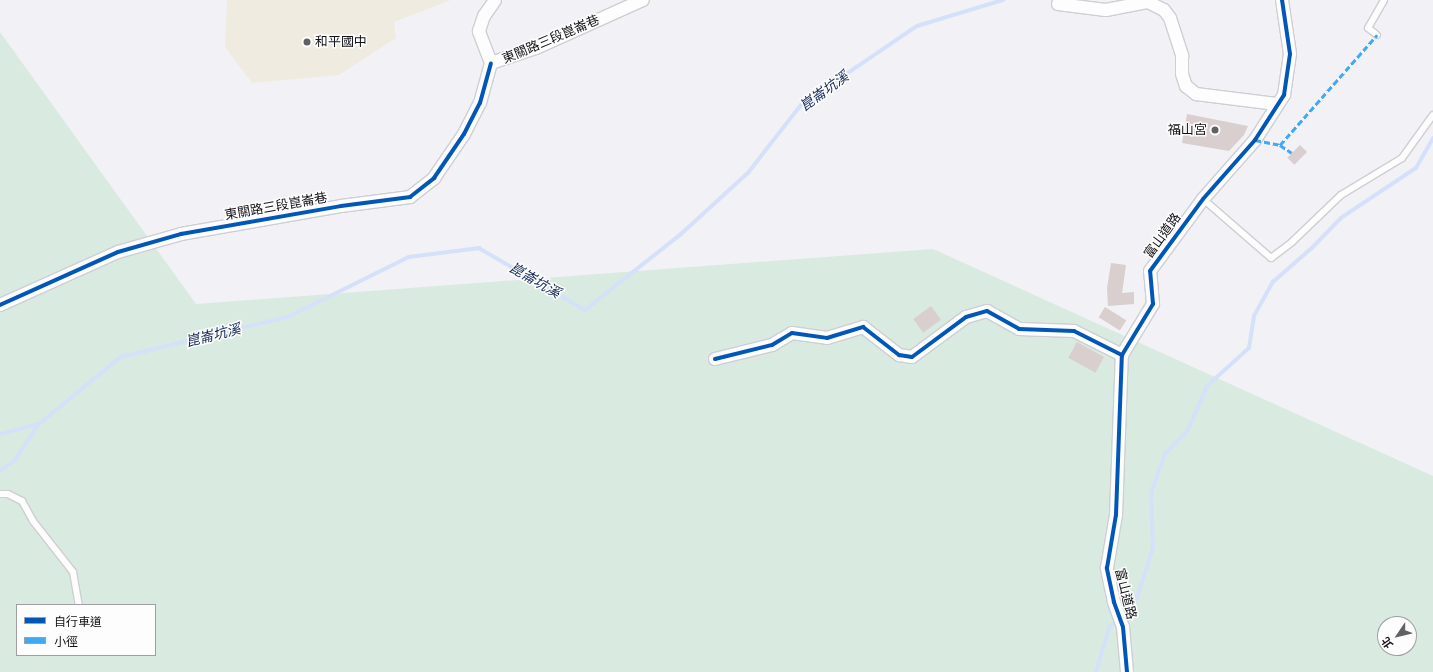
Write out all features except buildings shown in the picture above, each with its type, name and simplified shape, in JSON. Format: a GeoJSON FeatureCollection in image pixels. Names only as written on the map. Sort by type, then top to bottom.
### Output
{"type":"FeatureCollection","features":[{"type":"Feature","properties":{"kind":"street"},"geometry":{"type":"LineString","coordinates":[[491,64],[479,31],[484,16],[495,0]]}},
{"type":"Feature","properties":{"kind":"street","name":"東關路三段崑崙巷"},"geometry":{"type":"LineString","coordinates":[[0,305],[118,252],[181,234],[341,206],[410,197],[434,178],[464,134],[480,103],[491,64],[536,48],[643,0]]}},
{"type":"Feature","properties":{"kind":"street","name":"富山道路"},"geometry":{"type":"LineString","coordinates":[[1127,672],[1123,627],[1119,611],[1114,602],[1107,568],[1116,515],[1122,355],[1153,304],[1150,271],[1203,199],[1254,140],[1276,104],[1284,95],[1290,54],[1282,0]]}},
{"type":"Feature","properties":{"kind":"street"},"geometry":{"type":"LineString","coordinates":[[1059,1],[1106,10],[1148,2],[1164,10],[1170,18],[1182,56],[1182,74],[1186,86],[1196,94],[1276,104]]}},
{"type":"Feature","properties":{"kind":"street"},"geometry":{"type":"LineString","coordinates":[[715,359],[772,345],[792,333],[827,338],[863,327],[899,355],[912,357],[966,317],[987,311],[1019,329],[1074,331],[1122,355]]}},
{"type":"Feature","properties":{"kind":"lane"},"geometry":{"type":"LineString","coordinates":[[1377,35],[1368,28],[1384,0]]}},
{"type":"Feature","properties":{"kind":"lane"},"geometry":{"type":"LineString","coordinates":[[1203,199],[1271,258],[1292,242],[1341,195],[1402,158],[1433,115]]}},
{"type":"Feature","properties":{"kind":"lane"},"geometry":{"type":"LineString","coordinates":[[0,494],[8,494],[22,502],[33,521],[73,572],[79,604]]}},
{"type":"Feature","properties":{"kind":"shaded area","name":"和平國中"},"geometry":{"type":"Polygon","coordinates":[[[227,0],[451,0],[394,22],[396,38],[339,75],[252,83],[225,47],[227,0]]]}},
{"type":"Feature","properties":{"kind":"shaded area"},"geometry":{"type":"Polygon","coordinates":[[[0,32],[196,304],[933,249],[1433,476],[1433,672],[0,672],[0,32]]]}},
{"type":"Feature","properties":{"kind":"waterway","name":"崑崙坑溪"},"geometry":{"type":"LineString","coordinates":[[0,434],[39,424],[121,357],[288,317],[409,257],[479,248],[585,310],[680,235],[748,173],[801,105],[917,26],[1003,0]]}},
{"type":"Feature","properties":{"kind":"waterway"},"geometry":{"type":"LineString","coordinates":[[1122,614],[1137,598],[1153,548],[1151,493],[1165,454],[1188,430],[1207,386],[1249,348],[1254,316],[1273,282],[1313,247],[1341,218],[1416,168],[1433,138]]}},
{"type":"Feature","properties":{"kind":"waterway"},"geometry":{"type":"LineString","coordinates":[[0,471],[15,460],[39,424]]}},
{"type":"Feature","properties":{"kind":"waterway"},"geometry":{"type":"LineString","coordinates":[[1096,672],[1109,628],[1118,619]]}},
{"type":"Feature","properties":{"kind":"marked path"},"geometry":{"type":"LineString","coordinates":[[1280,145],[1377,35]]}},
{"type":"Feature","properties":{"kind":"marked path"},"geometry":{"type":"LineString","coordinates":[[1255,140],[1280,145],[1292,153]]}},
{"type":"Feature","properties":{"kind":"cycle path"},"geometry":{"type":"LineString","coordinates":[[1127,672],[1123,627],[1114,602],[1107,568],[1116,515],[1122,355],[1153,304],[1150,271],[1203,199],[1255,140],[1284,95],[1290,54],[1282,0]]}},
{"type":"Feature","properties":{"kind":"cycle path"},"geometry":{"type":"LineString","coordinates":[[0,305],[118,252],[181,234],[341,206],[410,197],[434,178],[464,134],[480,103],[491,63]]}},
{"type":"Feature","properties":{"kind":"cycle path"},"geometry":{"type":"LineString","coordinates":[[715,359],[772,345],[792,333],[827,338],[863,327],[899,355],[912,357],[966,317],[987,311],[1019,329],[1074,331],[1122,355]]}},
{"type":"Feature","properties":{"kind":"place","name":"和平國中"},"geometry":{"type":"Point","coordinates":[307,42]}},
{"type":"Feature","properties":{"kind":"place","name":"福山宮"},"geometry":{"type":"Point","coordinates":[1215,130]}}]}
